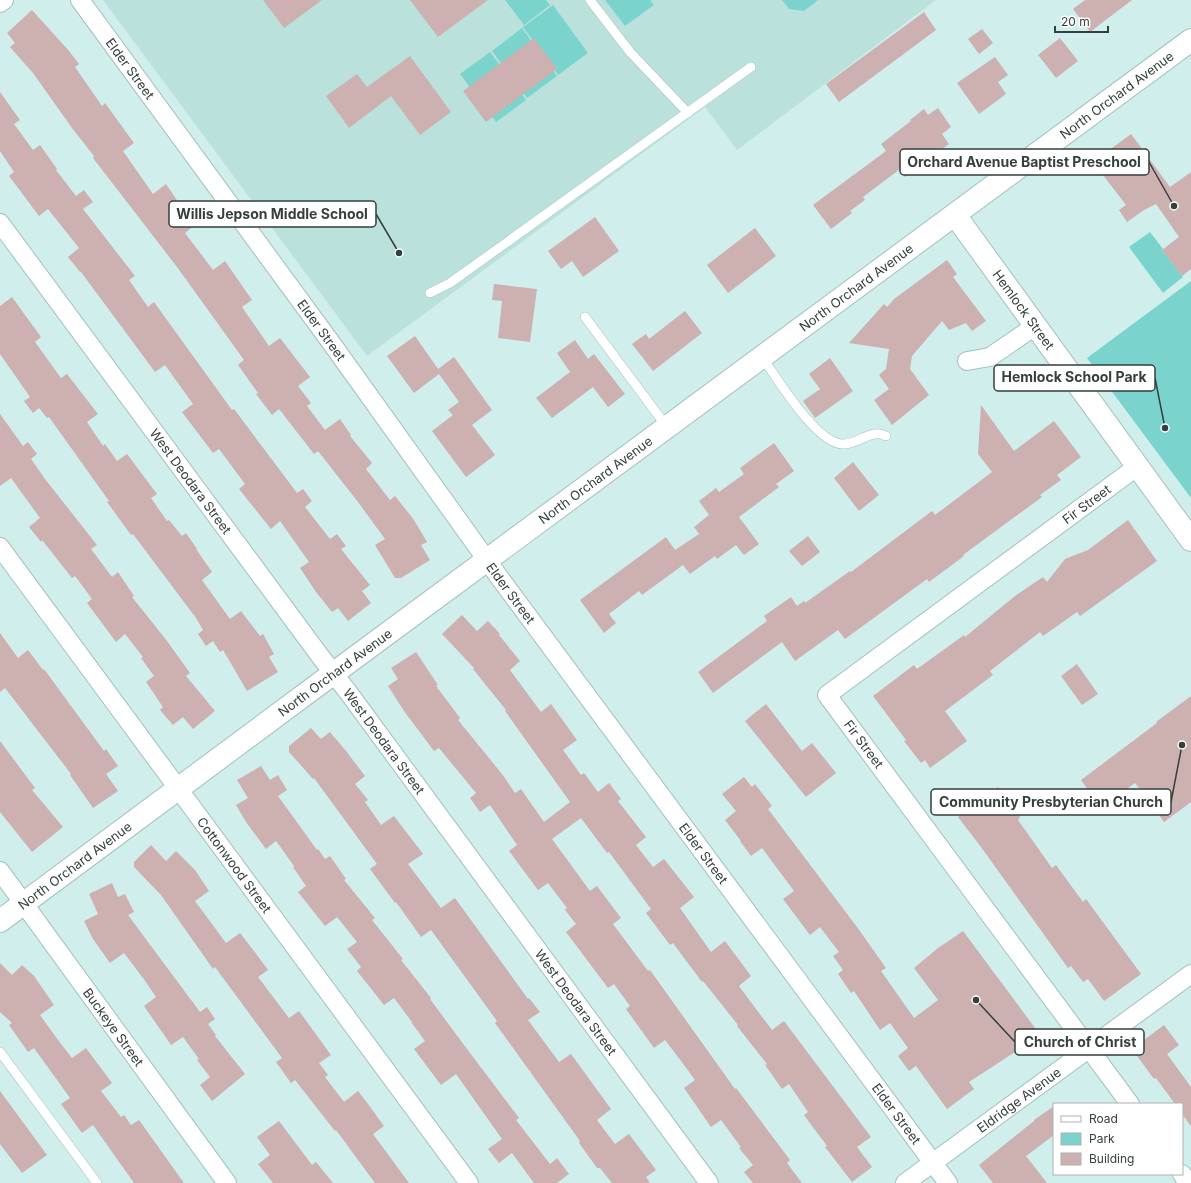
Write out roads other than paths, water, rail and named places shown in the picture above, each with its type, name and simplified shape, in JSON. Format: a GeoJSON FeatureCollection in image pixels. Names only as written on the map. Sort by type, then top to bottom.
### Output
{"type":"FeatureCollection","features":[{"type":"Feature","properties":{"kind":"street"},"geometry":{"type":"LineString","coordinates":[[0,3],[4,0]]}},
{"type":"Feature","properties":{"kind":"street","name":"Elder Street"},"geometry":{"type":"LineString","coordinates":[[80,0],[327,338],[486,560],[948,1183]]}},
{"type":"Feature","properties":{"kind":"street","name":"North Orchard Avenue"},"geometry":{"type":"LineString","coordinates":[[0,921],[23,902],[1191,40]]}},
{"type":"Feature","properties":{"kind":"street","name":"Hemlock Street"},"geometry":{"type":"LineString","coordinates":[[955,215],[1191,540]]}},
{"type":"Feature","properties":{"kind":"street","name":"West Deodara Street"},"geometry":{"type":"LineString","coordinates":[[0,223],[348,692],[709,1183]]}},
{"type":"Feature","properties":{"kind":"street"},"geometry":{"type":"LineString","coordinates":[[967,361],[990,357],[1035,326]]}},
{"type":"Feature","properties":{"kind":"street","name":"Fir Street"},"geometry":{"type":"LineString","coordinates":[[1129,1103],[827,695],[1138,466]]}},
{"type":"Feature","properties":{"kind":"street","name":"Cottonwood Street"},"geometry":{"type":"LineString","coordinates":[[0,547],[469,1183]]}},
{"type":"Feature","properties":{"kind":"street","name":"Buckeye Street"},"geometry":{"type":"LineString","coordinates":[[0,871],[227,1183]]}},
{"type":"Feature","properties":{"kind":"street","name":"Eldridge Avenue"},"geometry":{"type":"LineString","coordinates":[[905,1183],[1191,974]]}},
{"type":"Feature","properties":{"kind":"lane"},"geometry":{"type":"LineString","coordinates":[[590,0],[630,52],[688,113]]}},
{"type":"Feature","properties":{"kind":"lane"},"geometry":{"type":"LineString","coordinates":[[430,293],[450,283],[751,67]]}},
{"type":"Feature","properties":{"kind":"lane"},"geometry":{"type":"LineString","coordinates":[[586,317],[667,427]]}},
{"type":"Feature","properties":{"kind":"lane"},"geometry":{"type":"LineString","coordinates":[[762,357],[802,413],[824,436],[841,444],[851,444],[873,433],[886,436]]}},
{"type":"Feature","properties":{"kind":"lane"},"geometry":{"type":"LineString","coordinates":[[0,1052],[97,1183]]}},
{"type":"Feature","properties":{"kind":"place","name":"Orchard Avenue Baptist Preschool"},"geometry":{"type":"Point","coordinates":[1174,206]}},
{"type":"Feature","properties":{"kind":"place","name":"Willis Jepson Middle School"},"geometry":{"type":"Point","coordinates":[399,253]}},
{"type":"Feature","properties":{"kind":"place","name":"Hemlock School Park"},"geometry":{"type":"Point","coordinates":[1165,428]}},
{"type":"Feature","properties":{"kind":"place","name":"Community Presbyterian Church"},"geometry":{"type":"Point","coordinates":[1182,745]}},
{"type":"Feature","properties":{"kind":"place","name":"Church of Christ"},"geometry":{"type":"Point","coordinates":[976,1000]}}]}
